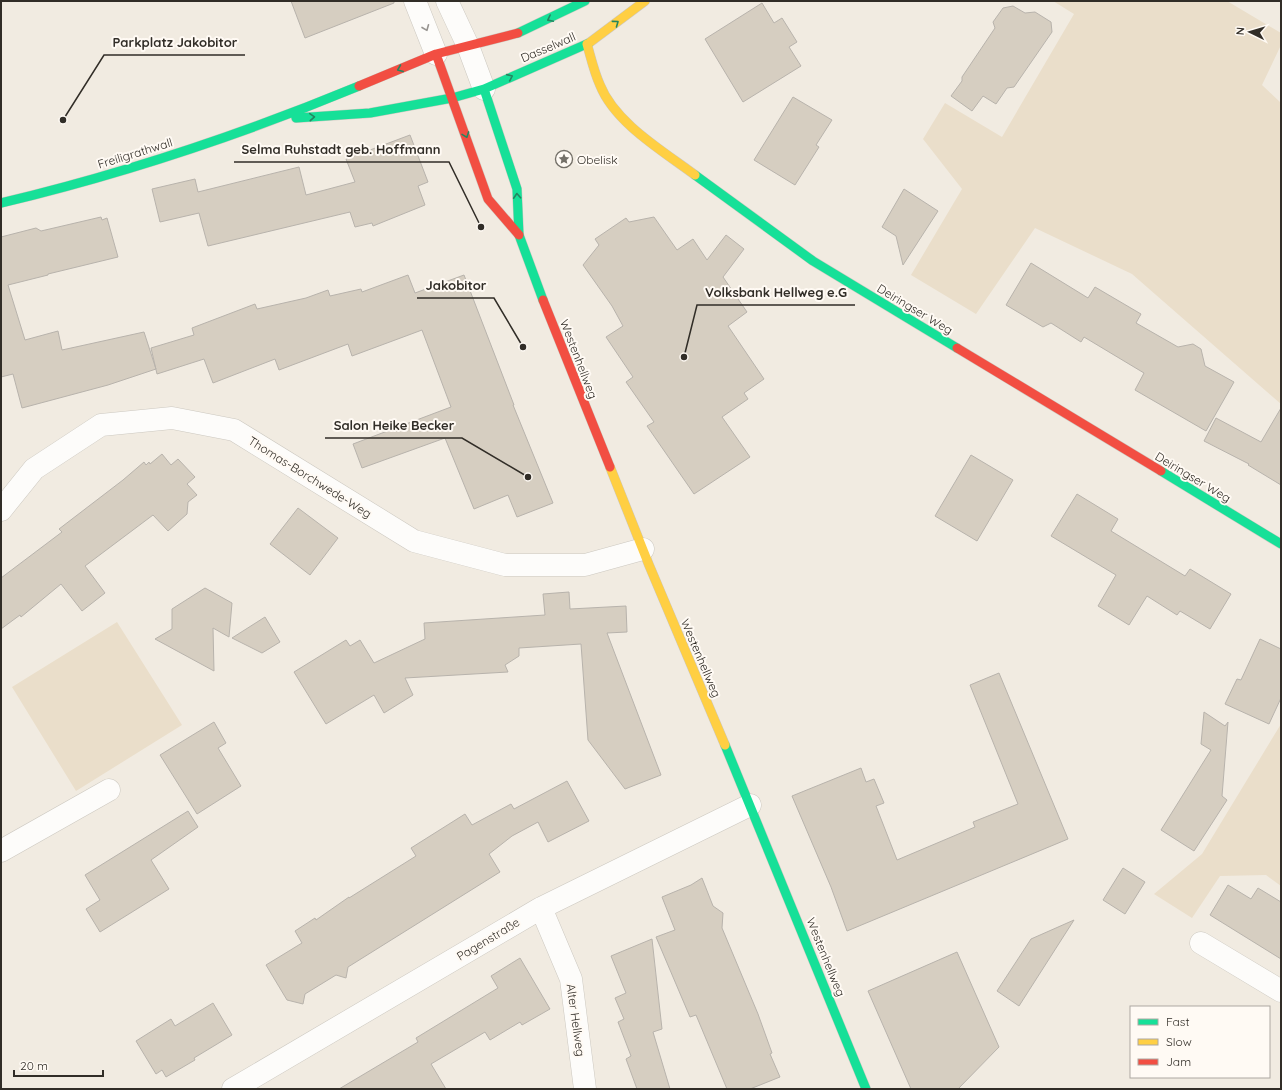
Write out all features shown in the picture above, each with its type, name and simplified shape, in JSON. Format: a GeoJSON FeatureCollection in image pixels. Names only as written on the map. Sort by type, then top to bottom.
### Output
{"type":"FeatureCollection","features":[{"type":"Feature","properties":{"kind":"street"},"geometry":{"type":"LineString","coordinates":[[415,1],[436,54]]}},
{"type":"Feature","properties":{"kind":"street"},"geometry":{"type":"LineString","coordinates":[[447,1],[468,46],[484,89]]}},
{"type":"Feature","properties":{"kind":"street","name":"Dasselwall"},"geometry":{"type":"LineString","coordinates":[[468,46],[523,32],[585,1]]}},
{"type":"Feature","properties":{"kind":"street","name":"Dasselwall"},"geometry":{"type":"LineString","coordinates":[[452,98],[484,89],[587,44],[645,1]]}},
{"type":"Feature","properties":{"kind":"street","name":"Deiringser Weg"},"geometry":{"type":"LineString","coordinates":[[587,44],[600,86],[608,100],[630,127],[813,261],[1281,544]]}},
{"type":"Feature","properties":{"kind":"street","name":"Freiligrathwall"},"geometry":{"type":"LineString","coordinates":[[1,203],[47,192],[158,159],[273,120],[436,54],[468,46]]}},
{"type":"Feature","properties":{"kind":"street","name":"Westenhellweg"},"geometry":{"type":"LineString","coordinates":[[436,54],[488,199],[519,235]]}},
{"type":"Feature","properties":{"kind":"street","name":"Westenhellweg"},"geometry":{"type":"LineString","coordinates":[[484,89],[517,189],[519,235],[567,361],[642,549],[750,805],[866,1089]]}},
{"type":"Feature","properties":{"kind":"street","name":"Freiligrathwall"},"geometry":{"type":"LineString","coordinates":[[273,120],[370,113],[452,98]]}},
{"type":"Feature","properties":{"kind":"street","name":"Thomas-Borchwede-Weg"},"geometry":{"type":"LineString","coordinates":[[1,510],[34,469],[101,425],[172,418],[234,430],[414,541],[505,565],[586,565],[642,549]]}},
{"type":"Feature","properties":{"kind":"street"},"geometry":{"type":"LineString","coordinates":[[1,851],[109,790]]}},
{"type":"Feature","properties":{"kind":"street","name":"Pagenstraße"},"geometry":{"type":"LineString","coordinates":[[233,1089],[541,908],[750,805]]}},
{"type":"Feature","properties":{"kind":"street","name":"Alter Hellweg"},"geometry":{"type":"LineString","coordinates":[[541,908],[571,979],[585,1089]]}},
{"type":"Feature","properties":{"kind":"street"},"geometry":{"type":"LineString","coordinates":[[1201,943],[1281,991]]}},
{"type":"Feature","properties":{"kind":"shaded area"},"geometry":{"type":"Polygon","coordinates":[[[1053,1],[1227,1],[1281,33],[1281,45],[1262,85],[1281,103],[1281,404],[1132,274],[1035,228],[976,314],[911,275],[962,189],[923,139],[945,103],[1002,137],[1074,14],[1053,1]]]}},
{"type":"Feature","properties":{"kind":"shaded area"},"geometry":{"type":"Polygon","coordinates":[[[117,622],[182,725],[76,791],[12,687],[117,622]]]}},
{"type":"Feature","properties":{"kind":"shaded area"},"geometry":{"type":"Polygon","coordinates":[[[1281,724],[1281,886],[1266,875],[1220,876],[1192,918],[1154,894],[1202,854],[1281,724]]]}},
{"type":"Feature","properties":{"kind":"building"},"geometry":{"type":"Polygon","coordinates":[[[291,1],[394,1],[394,3],[305,38],[291,1]]]}},
{"type":"Feature","properties":{"kind":"building"},"geometry":{"type":"Polygon","coordinates":[[[762,3],[774,23],[782,18],[797,42],[789,47],[801,66],[743,102],[705,39],[762,3]]]}},
{"type":"Feature","properties":{"kind":"building"},"geometry":{"type":"Polygon","coordinates":[[[1013,6],[1025,13],[1035,12],[1051,22],[1052,32],[1014,87],[1007,88],[996,104],[983,96],[972,111],[951,96],[995,28],[993,22],[1003,8],[1013,6]]]}},
{"type":"Feature","properties":{"kind":"building"},"geometry":{"type":"Polygon","coordinates":[[[793,97],[832,120],[816,145],[819,147],[795,185],[754,160],[793,97]]]}},
{"type":"Feature","properties":{"kind":"building"},"geometry":{"type":"Polygon","coordinates":[[[410,135],[428,182],[418,186],[425,205],[373,226],[372,223],[355,227],[350,212],[208,246],[199,213],[160,222],[152,189],[195,179],[198,192],[299,167],[306,195],[355,182],[346,159],[410,135]]]}},
{"type":"Feature","properties":{"kind":"building"},"geometry":{"type":"Polygon","coordinates":[[[904,189],[938,211],[903,265],[896,236],[882,227],[904,189]]]}},
{"type":"Feature","properties":{"kind":"building"},"geometry":{"type":"Polygon","coordinates":[[[101,217],[102,220],[107,218],[118,257],[8,285],[25,340],[58,331],[62,350],[144,332],[156,369],[108,385],[22,408],[13,374],[1,377],[1,237],[36,228],[41,231],[101,217]]]}},
{"type":"Feature","properties":{"kind":"building"},"geometry":{"type":"Polygon","coordinates":[[[654,217],[677,250],[693,239],[707,260],[726,235],[744,249],[723,277],[747,312],[728,326],[764,379],[744,393],[748,399],[722,417],[750,457],[694,494],[647,426],[654,422],[626,382],[633,377],[606,337],[623,326],[612,306],[583,265],[599,245],[595,239],[626,218],[629,222],[654,217]]]}},
{"type":"Feature","properties":{"kind":"building"},"geometry":{"type":"Polygon","coordinates":[[[1031,263],[1088,298],[1095,287],[1141,314],[1136,323],[1178,347],[1193,344],[1201,349],[1205,366],[1234,382],[1206,431],[1135,390],[1144,373],[1084,337],[1081,342],[1051,323],[1043,327],[1006,305],[1031,263]]]}},
{"type":"Feature","properties":{"kind":"building"},"geometry":{"type":"Polygon","coordinates":[[[408,275],[415,293],[464,275],[513,405],[553,503],[517,517],[508,495],[474,509],[445,438],[362,468],[353,444],[451,407],[422,330],[352,356],[348,344],[279,370],[275,359],[213,383],[204,359],[157,374],[151,348],[194,335],[192,328],[255,304],[257,309],[306,298],[328,290],[330,296],[361,289],[362,292],[408,275]]]}},
{"type":"Feature","properties":{"kind":"building"},"geometry":{"type":"Polygon","coordinates":[[[1281,408],[1281,485],[1248,465],[1249,464],[1204,441],[1216,418],[1261,442],[1281,408]]]}},
{"type":"Feature","properties":{"kind":"building"},"geometry":{"type":"Polygon","coordinates":[[[162,454],[171,465],[178,459],[195,477],[187,484],[197,495],[188,502],[187,514],[168,531],[153,515],[85,566],[105,593],[82,611],[61,584],[21,617],[20,615],[1,629],[1,578],[62,532],[59,529],[144,462],[146,465],[149,462],[150,464],[162,454]]]}},
{"type":"Feature","properties":{"kind":"building"},"geometry":{"type":"Polygon","coordinates":[[[971,455],[1013,480],[977,541],[935,516],[971,455]]]}},
{"type":"Feature","properties":{"kind":"building"},"geometry":{"type":"Polygon","coordinates":[[[1077,494],[1118,519],[1111,531],[1185,576],[1190,569],[1231,594],[1210,629],[1180,611],[1177,615],[1147,596],[1129,625],[1098,606],[1116,575],[1051,536],[1077,494]]]}},
{"type":"Feature","properties":{"kind":"building"},"geometry":{"type":"Polygon","coordinates":[[[298,508],[338,538],[310,575],[270,544],[298,508]]]}},
{"type":"Feature","properties":{"kind":"building"},"geometry":{"type":"Polygon","coordinates":[[[205,588],[232,603],[229,637],[213,628],[214,671],[155,639],[172,629],[172,609],[205,588]]]}},
{"type":"Feature","properties":{"kind":"building"},"geometry":{"type":"Polygon","coordinates":[[[569,592],[570,609],[626,606],[627,632],[607,633],[661,775],[625,789],[588,740],[581,644],[519,648],[519,656],[505,665],[508,672],[405,678],[413,695],[384,713],[374,695],[326,724],[294,672],[346,640],[350,646],[360,640],[374,663],[425,639],[424,623],[545,615],[543,594],[569,592]]]}},
{"type":"Feature","properties":{"kind":"building"},"geometry":{"type":"Polygon","coordinates":[[[265,617],[280,642],[262,653],[232,638],[265,617]]]}},
{"type":"Feature","properties":{"kind":"building"},"geometry":{"type":"Polygon","coordinates":[[[1260,639],[1281,649],[1281,698],[1269,724],[1225,704],[1237,679],[1241,680],[1260,639]]]}},
{"type":"Feature","properties":{"kind":"building"},"geometry":{"type":"Polygon","coordinates":[[[999,673],[1068,839],[847,931],[831,887],[792,796],[861,768],[866,782],[874,779],[884,803],[876,806],[897,860],[975,827],[973,822],[1018,804],[970,685],[999,673]]]}},
{"type":"Feature","properties":{"kind":"building"},"geometry":{"type":"Polygon","coordinates":[[[1204,712],[1225,726],[1228,722],[1222,796],[1227,800],[1194,851],[1161,830],[1211,750],[1201,744],[1204,712]]]}},
{"type":"Feature","properties":{"kind":"building"},"geometry":{"type":"Polygon","coordinates":[[[214,722],[226,743],[218,748],[241,786],[197,814],[160,755],[214,722]]]}},
{"type":"Feature","properties":{"kind":"building"},"geometry":{"type":"Polygon","coordinates":[[[567,781],[589,821],[548,842],[538,822],[512,836],[489,854],[500,872],[348,967],[346,978],[336,975],[305,994],[303,1004],[287,1000],[266,965],[302,943],[295,931],[315,918],[316,920],[349,897],[416,856],[411,848],[465,814],[472,825],[511,804],[514,809],[567,781]]]}},
{"type":"Feature","properties":{"kind":"building"},"geometry":{"type":"Polygon","coordinates":[[[188,811],[198,827],[151,860],[169,889],[100,932],[86,909],[100,900],[85,875],[188,811]]]}},
{"type":"Feature","properties":{"kind":"building"},"geometry":{"type":"Polygon","coordinates":[[[1123,868],[1145,882],[1125,914],[1103,900],[1123,868]]]}},
{"type":"Feature","properties":{"kind":"building"},"geometry":{"type":"Polygon","coordinates":[[[702,878],[713,906],[723,913],[722,928],[758,1014],[772,1053],[770,1054],[780,1077],[750,1089],[727,1089],[696,1015],[690,1017],[656,937],[675,930],[662,897],[691,885],[702,878]]]}},
{"type":"Feature","properties":{"kind":"building"},"geometry":{"type":"Polygon","coordinates":[[[1228,885],[1251,899],[1258,888],[1281,902],[1281,959],[1210,915],[1228,885]]]}},
{"type":"Feature","properties":{"kind":"building"},"geometry":{"type":"Polygon","coordinates":[[[1074,920],[1019,1006],[997,991],[1031,939],[1074,920]]]}},
{"type":"Feature","properties":{"kind":"building"},"geometry":{"type":"Polygon","coordinates":[[[652,939],[662,1029],[653,1032],[670,1089],[637,1089],[626,1059],[631,1056],[618,1022],[624,1019],[615,998],[626,993],[611,956],[652,939]]]}},
{"type":"Feature","properties":{"kind":"building"},"geometry":{"type":"Polygon","coordinates":[[[957,952],[999,1047],[958,1089],[911,1089],[868,991],[957,952]]]}},
{"type":"Feature","properties":{"kind":"building"},"geometry":{"type":"Polygon","coordinates":[[[520,958],[550,1009],[522,1025],[520,1022],[490,1040],[485,1032],[431,1064],[446,1089],[339,1089],[418,1042],[416,1038],[498,988],[491,976],[520,958]]]}},
{"type":"Feature","properties":{"kind":"building"},"geometry":{"type":"Polygon","coordinates":[[[213,1003],[232,1035],[194,1058],[195,1060],[166,1077],[162,1070],[156,1074],[136,1041],[171,1019],[175,1026],[213,1003]]]}},
{"type":"Feature","properties":{"kind":"traffic: fast"},"geometry":{"type":"LineString","coordinates":[[518,33],[585,1]]}},
{"type":"Feature","properties":{"kind":"traffic: fast"},"geometry":{"type":"LineString","coordinates":[[296,118],[370,113],[452,98],[484,89],[589,43]]}},
{"type":"Feature","properties":{"kind":"traffic: fast"},"geometry":{"type":"LineString","coordinates":[[1,203],[47,192],[182,152],[315,104],[359,86]]}},
{"type":"Feature","properties":{"kind":"traffic: fast"},"geometry":{"type":"LineString","coordinates":[[484,89],[517,189],[519,235],[543,300]]}},
{"type":"Feature","properties":{"kind":"traffic: fast"},"geometry":{"type":"LineString","coordinates":[[695,175],[813,261],[957,348]]}},
{"type":"Feature","properties":{"kind":"traffic: fast"},"geometry":{"type":"LineString","coordinates":[[1161,471],[1281,544]]}},
{"type":"Feature","properties":{"kind":"traffic: fast"},"geometry":{"type":"LineString","coordinates":[[725,745],[866,1089]]}},
{"type":"Feature","properties":{"kind":"traffic: slow"},"geometry":{"type":"LineString","coordinates":[[589,43],[645,1]]}},
{"type":"Feature","properties":{"kind":"traffic: slow"},"geometry":{"type":"LineString","coordinates":[[587,44],[600,85],[607,99],[617,112],[641,135],[695,175]]}},
{"type":"Feature","properties":{"kind":"traffic: slow"},"geometry":{"type":"LineString","coordinates":[[610,467],[649,565],[725,745]]}},
{"type":"Feature","properties":{"kind":"traffic: jam"},"geometry":{"type":"LineString","coordinates":[[359,86],[436,54],[518,33]]}},
{"type":"Feature","properties":{"kind":"traffic: jam"},"geometry":{"type":"LineString","coordinates":[[436,54],[488,199],[519,235]]}},
{"type":"Feature","properties":{"kind":"traffic: jam"},"geometry":{"type":"LineString","coordinates":[[543,300],[610,467]]}},
{"type":"Feature","properties":{"kind":"traffic: jam"},"geometry":{"type":"LineString","coordinates":[[957,348],[1161,471]]}},
{"type":"Feature","properties":{"kind":"place","name":"Parkplatz Jakobitor"},"geometry":{"type":"Point","coordinates":[63,120]}},
{"type":"Feature","properties":{"kind":"place","name":"Obelisk"},"geometry":{"type":"Point","coordinates":[564,159]}},
{"type":"Feature","properties":{"kind":"place","name":"Selma Ruhstadt geb. Hoffmann"},"geometry":{"type":"Point","coordinates":[481,227]}},
{"type":"Feature","properties":{"kind":"place","name":"Jakobitor"},"geometry":{"type":"Point","coordinates":[523,347]}},
{"type":"Feature","properties":{"kind":"place","name":"Volksbank Hellweg e.G"},"geometry":{"type":"Point","coordinates":[684,357]}},
{"type":"Feature","properties":{"kind":"place","name":"Salon Heike Becker"},"geometry":{"type":"Point","coordinates":[528,477]}}]}
